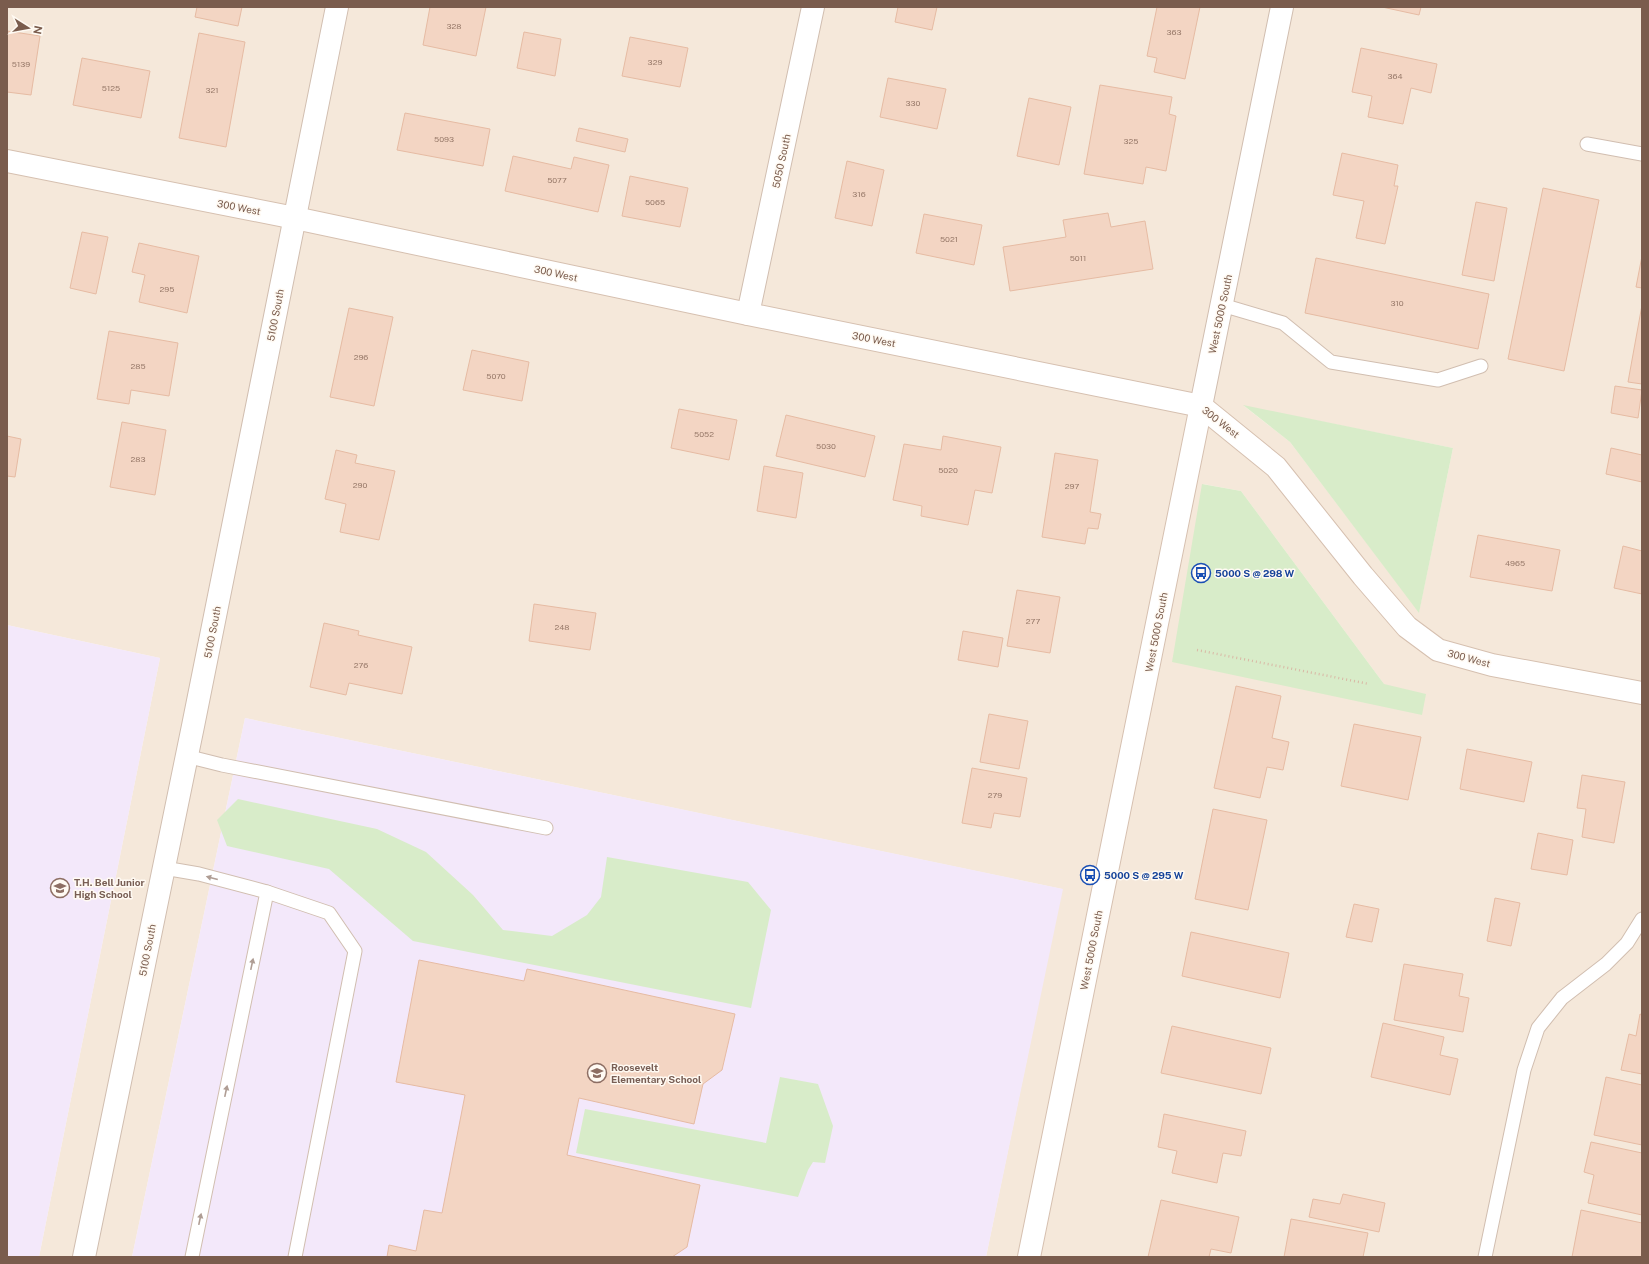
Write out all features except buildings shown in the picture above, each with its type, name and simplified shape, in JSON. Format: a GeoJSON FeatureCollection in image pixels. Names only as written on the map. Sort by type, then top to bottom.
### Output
{"type":"FeatureCollection","features":[{"type":"Feature","properties":{"kind":"main road","name":"5100 South"},"geometry":{"type":"LineString","coordinates":[[84,1257],[164,868],[337,7]]}},
{"type":"Feature","properties":{"kind":"main road","name":"5050 South"},"geometry":{"type":"LineString","coordinates":[[748,314],[813,7]]}},
{"type":"Feature","properties":{"kind":"main road","name":"West 5000 South"},"geometry":{"type":"LineString","coordinates":[[1029,1257],[1282,7]]}},
{"type":"Feature","properties":{"kind":"main road","name":"300 West"},"geometry":{"type":"LineString","coordinates":[[7,161],[295,218],[748,314],[1202,406],[1276,467],[1363,576],[1406,627],[1438,650],[1492,665],[1642,693]]}},
{"type":"Feature","properties":{"kind":"lane"},"geometry":{"type":"LineString","coordinates":[[1587,144],[1642,154]]}},
{"type":"Feature","properties":{"kind":"lane"},"geometry":{"type":"LineString","coordinates":[[1222,305],[1283,323],[1331,362],[1438,380],[1481,366]]}},
{"type":"Feature","properties":{"kind":"lane"},"geometry":{"type":"LineString","coordinates":[[186,756],[222,765],[546,828]]}},
{"type":"Feature","properties":{"kind":"lane"},"geometry":{"type":"LineString","coordinates":[[164,868],[199,874],[267,892],[329,913],[355,951],[295,1257]]}},
{"type":"Feature","properties":{"kind":"lane"},"geometry":{"type":"LineString","coordinates":[[192,1257],[267,892]]}},
{"type":"Feature","properties":{"kind":"lane"},"geometry":{"type":"LineString","coordinates":[[1485,1257],[1524,1070],[1538,1028],[1562,998],[1606,964],[1627,943],[1642,919]]}},
{"type":"Feature","properties":{"kind":"path"},"geometry":{"type":"LineString","coordinates":[[1197,650],[1369,684]]}},
{"type":"Feature","properties":{"kind":"shaded area"},"geometry":{"type":"Polygon","coordinates":[[[7,7],[1642,7],[1642,1257],[986,1257],[1062,889],[245,718],[132,1257],[39,1257],[160,658],[7,625],[7,7]],[[1244,406],[1290,442],[1419,612],[1453,448],[1244,406]],[[1203,484],[1384,684],[1241,491],[1203,484]]]}},
{"type":"Feature","properties":{"kind":"shaded area","name":"T.H. Bell Junior High School"},"geometry":{"type":"Polygon","coordinates":[[[7,625],[160,658],[39,1257],[7,1257],[7,625]]]}},
{"type":"Feature","properties":{"kind":"shaded area","name":"Roosevelt Elementary School"},"geometry":{"type":"Polygon","coordinates":[[[245,718],[1063,889],[986,1257],[132,1257],[245,718]]]}},
{"type":"Feature","properties":{"kind":"green space"},"geometry":{"type":"Polygon","coordinates":[[[1243,405],[1453,448],[1419,613],[1290,442],[1243,405]]]}},
{"type":"Feature","properties":{"kind":"green space"},"geometry":{"type":"Polygon","coordinates":[[[1202,484],[1241,491],[1384,684],[1426,694],[1422,715],[1172,662],[1202,484]]]}},
{"type":"Feature","properties":{"kind":"green space"},"geometry":{"type":"Polygon","coordinates":[[[238,799],[377,829],[426,852],[473,895],[503,930],[552,936],[587,915],[601,897],[607,857],[748,882],[771,910],[751,1008],[413,941],[329,869],[227,846],[217,820],[238,799]]]}},
{"type":"Feature","properties":{"kind":"green space"},"geometry":{"type":"Polygon","coordinates":[[[780,1077],[818,1084],[833,1126],[825,1163],[813,1162],[808,1170],[798,1197],[576,1153],[585,1109],[766,1143],[780,1077]]]}},
{"type":"Feature","properties":{"kind":"place","name":"5000 S @ 298 W"},"geometry":{"type":"Point","coordinates":[1201,573]}},
{"type":"Feature","properties":{"kind":"place","name":"5000 S @ 295 W"},"geometry":{"type":"Point","coordinates":[1090,875]}},
{"type":"Feature","properties":{"kind":"place","name":"T.H. Bell Junior High School"},"geometry":{"type":"Point","coordinates":[60,888]}},
{"type":"Feature","properties":{"kind":"place","name":"Roosevelt Elementary School"},"geometry":{"type":"Point","coordinates":[597,1073]}}]}
